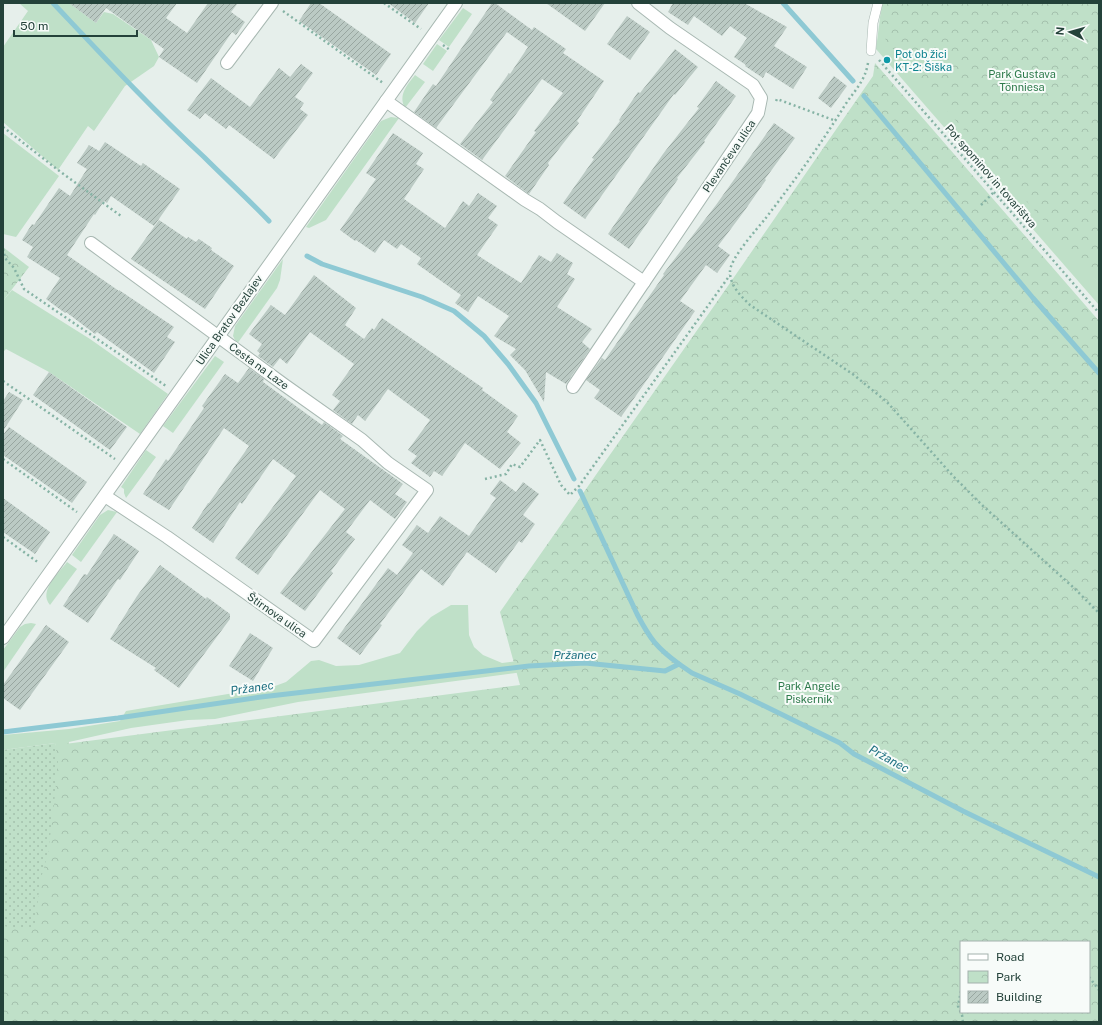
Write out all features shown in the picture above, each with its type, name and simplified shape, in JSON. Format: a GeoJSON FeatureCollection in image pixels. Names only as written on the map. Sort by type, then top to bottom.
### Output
{"type":"FeatureCollection","features":[{"type":"Feature","properties":{"kind":"street"},"geometry":{"type":"LineString","coordinates":[[228,63],[272,3]]}},
{"type":"Feature","properties":{"kind":"street","name":"Ulica Bratov Bezlajev"},"geometry":{"type":"LineString","coordinates":[[3,638],[456,3]]}},
{"type":"Feature","properties":{"kind":"street","name":"Plevančeva ulica"},"geometry":{"type":"LineString","coordinates":[[573,387],[758,113],[761,98],[753,85],[670,28],[638,3]]}},
{"type":"Feature","properties":{"kind":"street"},"geometry":{"type":"LineString","coordinates":[[386,101],[525,200],[644,282]]}},
{"type":"Feature","properties":{"kind":"street","name":"Cesta na Laze"},"geometry":{"type":"LineString","coordinates":[[91,243],[362,440],[388,463],[427,490]]}},
{"type":"Feature","properties":{"kind":"street","name":"Štirnova ulica"},"geometry":{"type":"LineString","coordinates":[[105,496],[167,537],[314,641],[427,490]]}},
{"type":"Feature","properties":{"kind":"lane"},"geometry":{"type":"LineString","coordinates":[[871,51],[873,23],[878,3]]}},
{"type":"Feature","properties":{"kind":"path"},"geometry":{"type":"LineString","coordinates":[[384,3],[450,50]]}},
{"type":"Feature","properties":{"kind":"path"},"geometry":{"type":"LineString","coordinates":[[297,21],[388,87]]}},
{"type":"Feature","properties":{"kind":"path"},"geometry":{"type":"LineString","coordinates":[[871,51],[866,74],[836,121],[779,201],[736,257],[729,270],[732,282],[739,294],[750,305],[854,375],[887,402],[953,476],[983,506],[1074,588],[1099,613]]}},
{"type":"Feature","properties":{"kind":"path","name":"Pot spominov in tovarištva"},"geometry":{"type":"LineString","coordinates":[[871,51],[1099,313]]}},
{"type":"Feature","properties":{"kind":"path"},"geometry":{"type":"LineString","coordinates":[[758,113],[771,107],[778,99],[836,121]]}},
{"type":"Feature","properties":{"kind":"path"},"geometry":{"type":"LineString","coordinates":[[3,127],[121,216]]}},
{"type":"Feature","properties":{"kind":"path"},"geometry":{"type":"LineString","coordinates":[[981,205],[994,192]]}},
{"type":"Feature","properties":{"kind":"path"},"geometry":{"type":"LineString","coordinates":[[3,249],[6,258],[14,268],[24,288],[169,388]]}},
{"type":"Feature","properties":{"kind":"path"},"geometry":{"type":"LineString","coordinates":[[485,479],[506,474],[512,464],[520,467],[540,440],[561,485],[570,495],[579,486],[730,275]]}},
{"type":"Feature","properties":{"kind":"path"},"geometry":{"type":"LineString","coordinates":[[3,381],[118,462]]}},
{"type":"Feature","properties":{"kind":"path"},"geometry":{"type":"LineString","coordinates":[[3,459],[81,514]]}},
{"type":"Feature","properties":{"kind":"path"},"geometry":{"type":"LineString","coordinates":[[3,537],[51,571]]}},
{"type":"Feature","properties":{"kind":"path"},"geometry":{"type":"LineString","coordinates":[[1090,978],[1099,990]]}},
{"type":"Feature","properties":{"kind":"path"},"geometry":{"type":"LineString","coordinates":[[960,996],[958,1006],[960,1010]]}},
{"type":"Feature","properties":{"kind":"green space"},"geometry":{"type":"Polygon","coordinates":[[[19,3],[69,3],[96,23],[104,12],[113,14],[151,40],[159,57],[154,66],[125,86],[94,131],[88,126],[58,170],[3,122],[3,47],[28,11],[19,3]]]}},
{"type":"Feature","properties":{"kind":"green space"},"geometry":{"type":"Polygon","coordinates":[[[883,3],[1099,284],[1099,305],[876,49],[883,3]]]}},
{"type":"Feature","properties":{"kind":"green space","name":"Park Gustava Tönniesa"},"geometry":{"type":"Polygon","coordinates":[[[883,3],[1099,3],[1099,284],[886,41],[880,18],[883,3]]]}},
{"type":"Feature","properties":{"kind":"green space"},"geometry":{"type":"Polygon","coordinates":[[[463,8],[472,14],[449,47],[439,40],[463,8]]]}},
{"type":"Feature","properties":{"kind":"green space"},"geometry":{"type":"Polygon","coordinates":[[[437,44],[447,51],[433,71],[423,64],[437,44]]]}},
{"type":"Feature","properties":{"kind":"green space","name":"Park Angele Piskernik"},"geometry":{"type":"Polygon","coordinates":[[[875,63],[1099,321],[1099,1022],[3,1022],[3,752],[520,685],[500,612],[873,76],[875,63]]]}},
{"type":"Feature","properties":{"kind":"green space"},"geometry":{"type":"Polygon","coordinates":[[[415,75],[425,82],[405,108],[402,99],[404,90],[415,75]]]}},
{"type":"Feature","properties":{"kind":"green space"},"geometry":{"type":"Polygon","coordinates":[[[391,117],[399,118],[326,220],[309,228],[306,227],[381,121],[391,117]]]}},
{"type":"Feature","properties":{"kind":"green space"},"geometry":{"type":"Polygon","coordinates":[[[3,133],[59,176],[16,237],[3,234],[3,133]]]}},
{"type":"Feature","properties":{"kind":"green space"},"geometry":{"type":"Polygon","coordinates":[[[3,247],[29,267],[3,301],[3,247]]]}},
{"type":"Feature","properties":{"kind":"green space"},"geometry":{"type":"Polygon","coordinates":[[[283,259],[280,280],[277,288],[237,344],[233,336],[235,326],[283,259]]]}},
{"type":"Feature","properties":{"kind":"green space"},"geometry":{"type":"Polygon","coordinates":[[[12,290],[90,339],[168,394],[140,434],[49,372],[6,349],[3,352],[3,301],[12,290]]]}},
{"type":"Feature","properties":{"kind":"green space"},"geometry":{"type":"Polygon","coordinates":[[[215,356],[224,362],[173,433],[163,426],[215,356]]]}},
{"type":"Feature","properties":{"kind":"green space"},"geometry":{"type":"Polygon","coordinates":[[[146,450],[156,457],[126,498],[124,489],[121,487],[146,450]]]}},
{"type":"Feature","properties":{"kind":"green space"},"geometry":{"type":"Polygon","coordinates":[[[108,510],[117,512],[81,562],[72,555],[100,515],[108,510]]]}},
{"type":"Feature","properties":{"kind":"green space"},"geometry":{"type":"Polygon","coordinates":[[[67,562],[77,569],[50,605],[46,594],[48,588],[67,562]]]}},
{"type":"Feature","properties":{"kind":"green space"},"geometry":{"type":"Polygon","coordinates":[[[451,605],[468,605],[469,635],[474,647],[483,655],[502,663],[563,655],[531,671],[298,702],[215,719],[188,720],[131,728],[69,742],[68,757],[56,750],[55,743],[3,750],[3,735],[69,729],[120,721],[126,711],[252,690],[267,689],[286,682],[311,661],[319,660],[336,666],[359,665],[400,653],[417,631],[431,617],[451,605]]]}},
{"type":"Feature","properties":{"kind":"green space"},"geometry":{"type":"Polygon","coordinates":[[[31,623],[36,624],[3,672],[3,650],[20,627],[31,623]]]}},
{"type":"Feature","properties":{"kind":"green space"},"geometry":{"type":"Polygon","coordinates":[[[55,743],[58,761],[54,805],[48,853],[40,882],[35,926],[23,929],[3,926],[3,750],[55,743]]]}},
{"type":"Feature","properties":{"kind":"building"},"geometry":{"type":"Polygon","coordinates":[[[69,3],[177,3],[166,18],[187,33],[208,3],[238,3],[231,12],[245,22],[236,35],[232,32],[197,83],[159,57],[164,49],[106,8],[96,23],[69,3]]]}},
{"type":"Feature","properties":{"kind":"building"},"geometry":{"type":"Polygon","coordinates":[[[311,3],[319,3],[391,54],[376,75],[299,21],[311,3]]]}},
{"type":"Feature","properties":{"kind":"building"},"geometry":{"type":"Polygon","coordinates":[[[388,3],[429,3],[415,23],[388,3]]]}},
{"type":"Feature","properties":{"kind":"building"},"geometry":{"type":"Polygon","coordinates":[[[492,3],[495,3],[532,30],[534,27],[566,49],[563,53],[604,81],[577,121],[579,123],[548,163],[549,165],[529,194],[505,176],[536,132],[534,131],[563,93],[542,79],[482,160],[460,144],[493,102],[490,100],[528,47],[507,32],[436,128],[414,112],[433,84],[436,86],[492,3]]]}},
{"type":"Feature","properties":{"kind":"building"},"geometry":{"type":"Polygon","coordinates":[[[546,3],[605,3],[585,31],[546,3]]]}},
{"type":"Feature","properties":{"kind":"building"},"geometry":{"type":"Polygon","coordinates":[[[673,3],[744,3],[787,27],[774,46],[807,67],[793,89],[766,72],[763,78],[734,57],[747,38],[730,26],[722,36],[694,16],[688,25],[668,12],[673,3]]]}},
{"type":"Feature","properties":{"kind":"building"},"geometry":{"type":"Polygon","coordinates":[[[627,16],[650,32],[630,60],[607,44],[627,16]]]}},
{"type":"Feature","properties":{"kind":"building"},"geometry":{"type":"Polygon","coordinates":[[[675,49],[698,67],[675,95],[674,94],[585,219],[563,203],[594,159],[592,158],[620,121],[619,120],[638,92],[640,93],[675,49]]]}},
{"type":"Feature","properties":{"kind":"building"},"geometry":{"type":"Polygon","coordinates":[[[301,64],[313,73],[295,97],[304,103],[300,109],[308,115],[274,159],[229,125],[226,129],[205,113],[200,119],[187,110],[211,78],[250,107],[279,68],[290,77],[301,64]]]}},
{"type":"Feature","properties":{"kind":"building"},"geometry":{"type":"Polygon","coordinates":[[[834,76],[847,86],[831,108],[818,98],[834,76]]]}},
{"type":"Feature","properties":{"kind":"building"},"geometry":{"type":"Polygon","coordinates":[[[716,81],[736,96],[704,141],[705,142],[677,178],[678,179],[629,249],[608,234],[663,154],[699,108],[697,107],[716,81]]]}},
{"type":"Feature","properties":{"kind":"building"},"geometry":{"type":"Polygon","coordinates":[[[774,123],[795,138],[718,246],[730,255],[717,273],[706,265],[680,301],[695,311],[621,417],[594,398],[600,390],[586,380],[602,358],[605,360],[664,275],[663,274],[716,205],[774,123]]]}},
{"type":"Feature","properties":{"kind":"building"},"geometry":{"type":"Polygon","coordinates":[[[393,133],[423,153],[416,164],[424,169],[404,199],[445,228],[463,201],[469,206],[478,193],[497,206],[488,218],[498,225],[477,255],[521,283],[539,255],[551,262],[557,253],[573,263],[567,274],[575,279],[557,307],[592,329],[582,342],[590,349],[566,384],[546,372],[544,402],[525,370],[510,355],[516,349],[494,336],[509,316],[478,296],[468,312],[455,303],[461,295],[417,264],[421,258],[401,244],[397,249],[384,240],[375,253],[340,230],[376,179],[366,173],[393,133]]]}},
{"type":"Feature","properties":{"kind":"building"},"geometry":{"type":"Polygon","coordinates":[[[105,142],[141,166],[143,163],[180,189],[154,226],[111,196],[107,203],[104,201],[95,215],[94,214],[67,255],[174,327],[167,337],[175,342],[154,373],[97,332],[95,334],[46,299],[60,278],[27,257],[33,247],[22,240],[59,188],[70,196],[87,169],[77,163],[89,145],[99,151],[105,142]]]}},
{"type":"Feature","properties":{"kind":"building"},"geometry":{"type":"Polygon","coordinates":[[[159,220],[187,239],[188,237],[196,242],[199,239],[212,248],[211,250],[234,266],[205,309],[131,259],[159,220]]]}},
{"type":"Feature","properties":{"kind":"building"},"geometry":{"type":"Polygon","coordinates":[[[314,275],[356,308],[345,325],[364,339],[372,328],[374,330],[382,318],[483,388],[482,390],[518,416],[507,432],[521,443],[500,469],[465,443],[442,476],[434,471],[430,477],[411,463],[417,456],[408,450],[430,420],[388,389],[365,421],[358,415],[352,424],[333,410],[340,401],[332,395],[354,364],[310,332],[287,364],[280,358],[273,367],[258,356],[260,353],[257,351],[262,344],[249,334],[271,305],[285,315],[314,275]]]}},
{"type":"Feature","properties":{"kind":"building"},"geometry":{"type":"Polygon","coordinates":[[[249,368],[264,379],[263,382],[322,425],[324,422],[343,436],[340,439],[403,484],[395,494],[407,502],[395,519],[370,500],[346,532],[355,539],[331,571],[333,573],[305,611],[280,593],[345,509],[320,490],[258,575],[235,558],[296,476],[273,459],[242,504],[240,502],[213,543],[192,528],[249,446],[224,428],[169,510],[143,494],[166,459],[168,461],[204,408],[202,406],[225,374],[238,383],[249,368]]]}},
{"type":"Feature","properties":{"kind":"building"},"geometry":{"type":"Polygon","coordinates":[[[49,372],[127,427],[110,450],[33,395],[49,372]]]}},
{"type":"Feature","properties":{"kind":"building"},"geometry":{"type":"Polygon","coordinates":[[[9,392],[23,400],[3,431],[3,401],[9,392]]]}},
{"type":"Feature","properties":{"kind":"building"},"geometry":{"type":"Polygon","coordinates":[[[9,427],[87,482],[72,503],[3,455],[3,435],[9,427]]]}},
{"type":"Feature","properties":{"kind":"building"},"geometry":{"type":"Polygon","coordinates":[[[500,480],[516,492],[523,482],[539,494],[523,515],[535,524],[522,543],[519,541],[496,573],[467,552],[443,586],[421,569],[380,624],[382,625],[360,655],[337,638],[388,568],[397,575],[413,553],[402,545],[417,525],[428,533],[440,516],[469,536],[496,498],[490,494],[500,480]]]}},
{"type":"Feature","properties":{"kind":"building"},"geometry":{"type":"Polygon","coordinates":[[[3,498],[50,532],[35,554],[3,532],[3,498]]]}},
{"type":"Feature","properties":{"kind":"building"},"geometry":{"type":"Polygon","coordinates":[[[114,534],[139,551],[120,580],[118,579],[88,623],[63,606],[84,574],[87,575],[114,534]]]}},
{"type":"Feature","properties":{"kind":"building"},"geometry":{"type":"Polygon","coordinates":[[[160,565],[206,599],[207,597],[230,614],[230,619],[179,688],[154,670],[156,668],[110,639],[137,596],[160,565]]]}},
{"type":"Feature","properties":{"kind":"building"},"geometry":{"type":"Polygon","coordinates":[[[46,625],[69,642],[20,710],[3,698],[3,685],[46,625]]]}},
{"type":"Feature","properties":{"kind":"building"},"geometry":{"type":"Polygon","coordinates":[[[250,633],[273,648],[253,681],[229,666],[250,633]]]}},
{"type":"Feature","properties":{"kind":"waterway"},"geometry":{"type":"LineString","coordinates":[[53,3],[108,62],[269,221]]}},
{"type":"Feature","properties":{"kind":"waterway"},"geometry":{"type":"LineString","coordinates":[[783,3],[853,81]]}},
{"type":"Feature","properties":{"kind":"waterway"},"geometry":{"type":"LineString","coordinates":[[864,96],[1033,298],[1099,373]]}},
{"type":"Feature","properties":{"kind":"waterway"},"geometry":{"type":"LineString","coordinates":[[307,256],[322,264],[422,297],[454,311],[484,336],[508,364],[536,403],[574,479]]}},
{"type":"Feature","properties":{"kind":"waterway"},"geometry":{"type":"LineString","coordinates":[[580,491],[637,614],[650,637],[659,648],[679,664]]}},
{"type":"Feature","properties":{"kind":"waterway","name":"Pržanec"},"geometry":{"type":"LineString","coordinates":[[3,732],[118,718],[261,697],[529,666],[585,663],[665,671],[679,664],[692,673],[740,694],[840,743],[854,754],[963,811],[1099,877]]}},
{"type":"Feature","properties":{"kind":"place","name":"Pot ob žici KT-2: Šiška"},"geometry":{"type":"Point","coordinates":[887,60]}}]}
